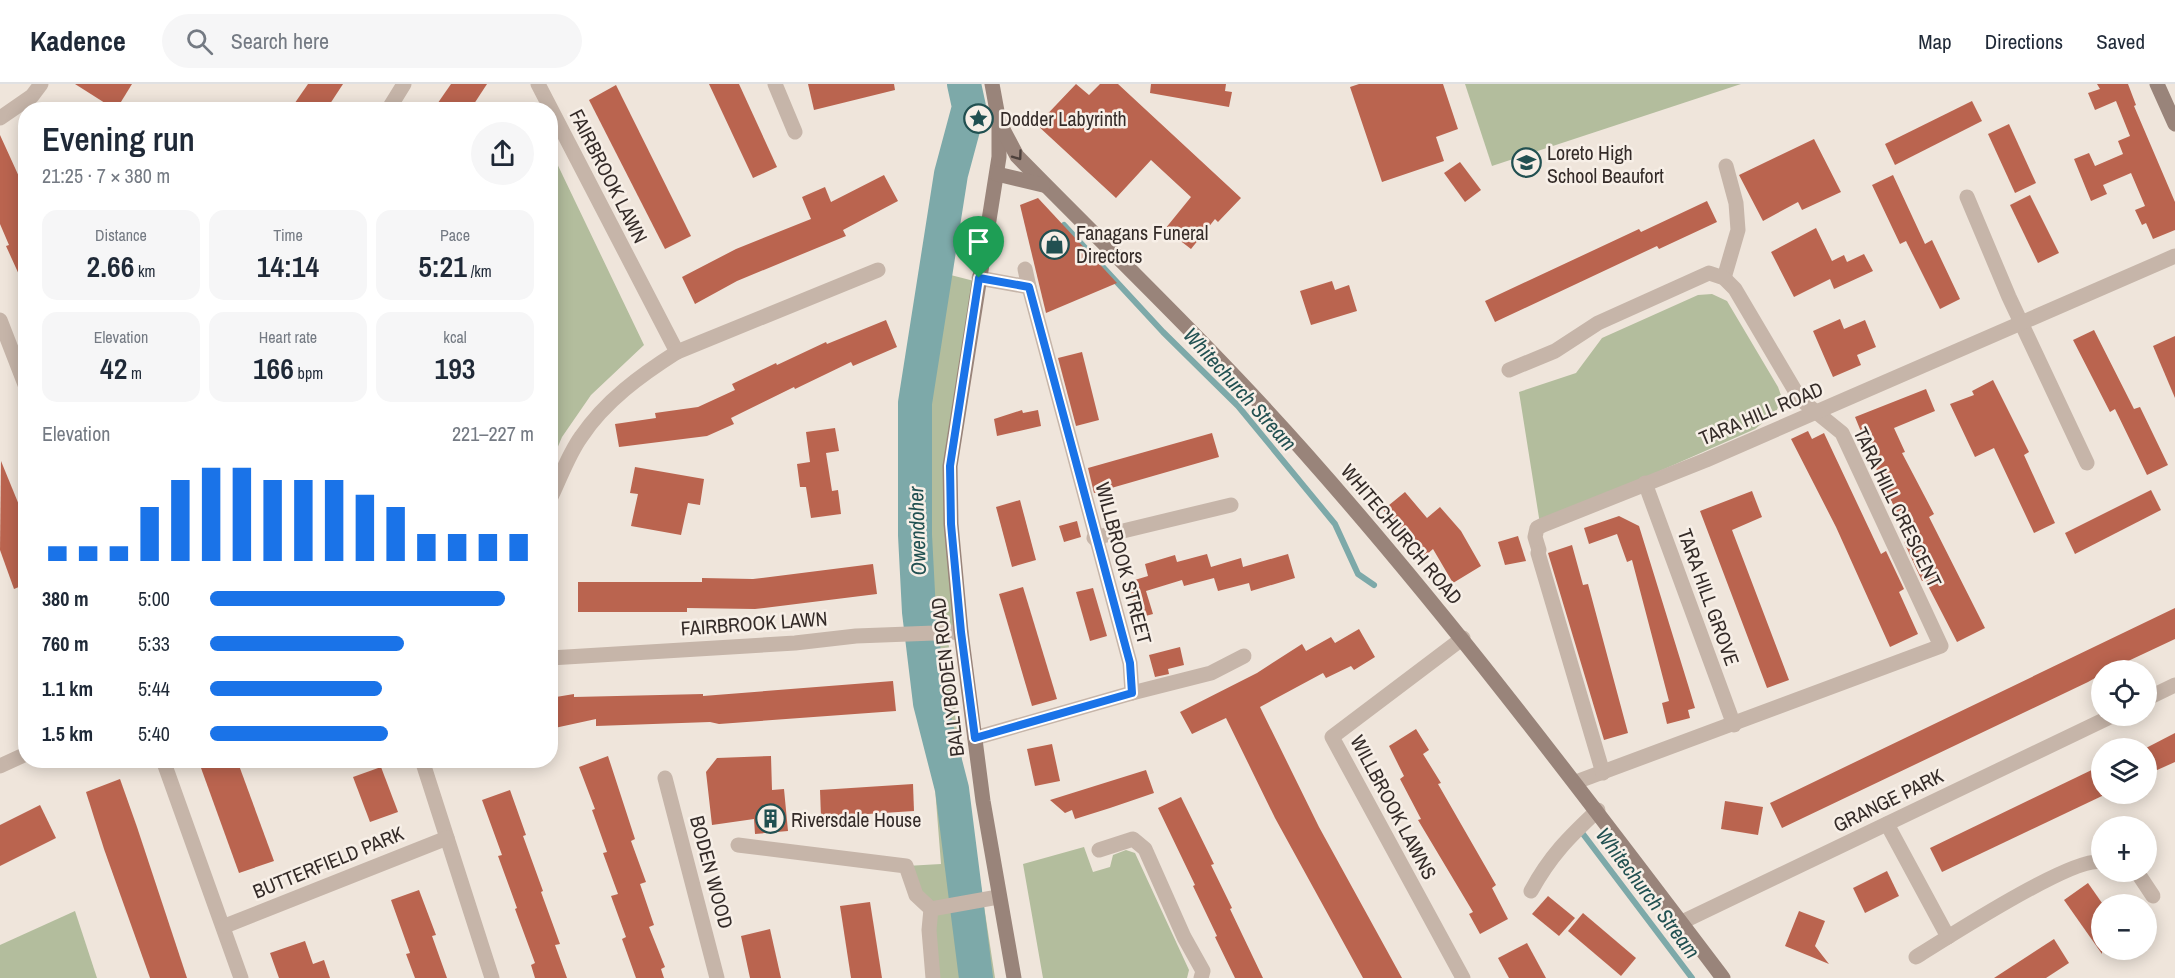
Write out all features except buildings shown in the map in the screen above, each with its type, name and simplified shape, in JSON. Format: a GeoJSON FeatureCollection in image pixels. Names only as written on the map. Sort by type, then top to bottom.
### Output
{"type":"FeatureCollection","features":[{"type":"Feature","properties":{"kind":"street"},"geometry":{"type":"LineString","coordinates":[[23,102],[32,96],[41,84]]}},
{"type":"Feature","properties":{"kind":"street"},"geometry":{"type":"LineString","coordinates":[[393,102],[404,84]]}},
{"type":"Feature","properties":{"kind":"street","name":"FAIRBROOK LAWN"},"geometry":{"type":"LineString","coordinates":[[538,84],[547,102]]}},
{"type":"Feature","properties":{"kind":"street"},"geometry":{"type":"LineString","coordinates":[[775,84],[795,132]]}},
{"type":"Feature","properties":{"kind":"street"},"geometry":{"type":"LineString","coordinates":[[992,84],[999,122]]}},
{"type":"Feature","properties":{"kind":"street"},"geometry":{"type":"LineString","coordinates":[[2157,84],[2175,124]]}},
{"type":"Feature","properties":{"kind":"street"},"geometry":{"type":"LineString","coordinates":[[0,118],[18,106]]}},
{"type":"Feature","properties":{"kind":"street","name":"BALLYBODEN ROAD"},"geometry":{"type":"LineString","coordinates":[[999,122],[997,174],[950,466],[951,524],[961,632],[975,738],[998,897],[1014,978]]}},
{"type":"Feature","properties":{"kind":"street","name":"WHITECHURCH ROAD"},"geometry":{"type":"LineString","coordinates":[[999,122],[1017,156],[1043,185],[1267,412],[1463,638],[1598,810],[1723,978]]}},
{"type":"Feature","properties":{"kind":"street","name":"FAIRBROOK LAWN"},"geometry":{"type":"LineString","coordinates":[[558,123],[677,352]]}},
{"type":"Feature","properties":{"kind":"street"},"geometry":{"type":"LineString","coordinates":[[1509,370],[1555,351],[1598,323],[1709,273],[1724,278],[1738,230],[1736,203],[1726,166]]}},
{"type":"Feature","properties":{"kind":"street"},"geometry":{"type":"LineString","coordinates":[[997,174],[1043,185]]}},
{"type":"Feature","properties":{"kind":"street"},"geometry":{"type":"LineString","coordinates":[[1967,198],[2020,323],[2087,463]]}},
{"type":"Feature","properties":{"kind":"street","name":"TARA HILL ROAD"},"geometry":{"type":"LineString","coordinates":[[1603,773],[1538,552],[1537,528],[1644,483],[1706,460],[2175,256]]}},
{"type":"Feature","properties":{"kind":"street","name":"WILLBROOK STREET"},"geometry":{"type":"LineString","coordinates":[[1025,269],[1094,538],[1130,663],[1132,693]]}},
{"type":"Feature","properties":{"kind":"street"},"geometry":{"type":"LineString","coordinates":[[558,483],[581,437],[612,401],[677,352],[878,270]]}},
{"type":"Feature","properties":{"kind":"street"},"geometry":{"type":"LineString","coordinates":[[979,278],[1029,287]]}},
{"type":"Feature","properties":{"kind":"street","name":"TARA HILL CRESCENT"},"geometry":{"type":"LineString","coordinates":[[1724,278],[1735,289],[1800,399],[1842,433],[1941,646],[1734,725]]}},
{"type":"Feature","properties":{"kind":"street"},"geometry":{"type":"LineString","coordinates":[[0,320],[18,366]]}},
{"type":"Feature","properties":{"kind":"street","name":"TARA HILL GROVE"},"geometry":{"type":"LineString","coordinates":[[1644,483],[1734,725]]}},
{"type":"Feature","properties":{"kind":"street"},"geometry":{"type":"LineString","coordinates":[[1094,538],[1231,505]]}},
{"type":"Feature","properties":{"kind":"street","name":"FAIRBROOK LAWN"},"geometry":{"type":"LineString","coordinates":[[558,658],[795,643],[856,636],[961,632]]}},
{"type":"Feature","properties":{"kind":"street","name":"WILLBROOK LAWNS"},"geometry":{"type":"LineString","coordinates":[[1463,638],[1332,736],[1463,978]]}},
{"type":"Feature","properties":{"kind":"street"},"geometry":{"type":"LineString","coordinates":[[975,738],[1211,673],[1244,656]]}},
{"type":"Feature","properties":{"kind":"street"},"geometry":{"type":"LineString","coordinates":[[2157,694],[2175,685]]}},
{"type":"Feature","properties":{"kind":"street"},"geometry":{"type":"LineString","coordinates":[[1576,782],[1734,725]]}},
{"type":"Feature","properties":{"kind":"street","name":"GRANGE PARK"},"geometry":{"type":"LineString","coordinates":[[1682,922],[2091,726]]}},
{"type":"Feature","properties":{"kind":"street"},"geometry":{"type":"LineString","coordinates":[[0,766],[18,758]]}},
{"type":"Feature","properties":{"kind":"street"},"geometry":{"type":"LineString","coordinates":[[166,768],[225,926],[241,978]]}},
{"type":"Feature","properties":{"kind":"street"},"geometry":{"type":"LineString","coordinates":[[425,768],[492,978]]}},
{"type":"Feature","properties":{"kind":"street","name":"BODEN WOOD"},"geometry":{"type":"LineString","coordinates":[[665,778],[717,978]]}},
{"type":"Feature","properties":{"kind":"street"},"geometry":{"type":"LineString","coordinates":[[1531,891],[1546,865],[1566,839],[1598,810]]}},
{"type":"Feature","properties":{"kind":"street"},"geometry":{"type":"LineString","coordinates":[[1887,824],[1948,937]]}},
{"type":"Feature","properties":{"kind":"street","name":"BUTTERFIELD PARK"},"geometry":{"type":"LineString","coordinates":[[225,926],[447,838]]}},
{"type":"Feature","properties":{"kind":"street"},"geometry":{"type":"LineString","coordinates":[[1099,850],[1133,839],[1145,849],[1184,937],[1203,971],[1201,978]]}},
{"type":"Feature","properties":{"kind":"street"},"geometry":{"type":"LineString","coordinates":[[738,845],[906,866],[916,895],[931,909]]}},
{"type":"Feature","properties":{"kind":"street"},"geometry":{"type":"LineString","coordinates":[[1916,957],[2063,871],[2091,862]]}},
{"type":"Feature","properties":{"kind":"street"},"geometry":{"type":"LineString","coordinates":[[931,909],[998,897]]}},
{"type":"Feature","properties":{"kind":"street"},"geometry":{"type":"LineString","coordinates":[[931,909],[929,930],[933,978]]}},
{"type":"Feature","properties":{"kind":"green space"},"geometry":{"type":"Polygon","coordinates":[[[1465,84],[1741,84],[1492,166],[1465,84]]]}},
{"type":"Feature","properties":{"kind":"green space"},"geometry":{"type":"Polygon","coordinates":[[[558,166],[644,345],[591,395],[558,446],[558,166]]]}},
{"type":"Feature","properties":{"kind":"green space"},"geometry":{"type":"Polygon","coordinates":[[[935,271],[978,282],[949,466],[958,632],[947,638],[955,674],[956,722],[995,978],[933,978],[931,909],[906,866],[941,864],[915,535],[915,403],[935,271]]]}},
{"type":"Feature","properties":{"kind":"green space"},"geometry":{"type":"Polygon","coordinates":[[[1712,294],[1727,301],[1778,387],[1782,398],[1776,412],[1755,429],[1540,524],[1519,392],[1576,373],[1602,338],[1698,295],[1712,294]]]}},
{"type":"Feature","properties":{"kind":"green space"},"geometry":{"type":"Polygon","coordinates":[[[1084,847],[1093,872],[1110,867],[1113,855],[1126,850],[1135,853],[1189,970],[1187,978],[1043,978],[1023,864],[1084,847]]]}},
{"type":"Feature","properties":{"kind":"green space"},"geometry":{"type":"Polygon","coordinates":[[[75,911],[97,978],[0,978],[0,945],[75,911]]]}},
{"type":"Feature","properties":{"kind":"waterway","name":"Owendoher"},"geometry":{"type":"LineString","coordinates":[[964,84],[969,107],[951,174],[915,403],[915,535],[919,612],[930,703],[952,789],[976,978]]}},
{"type":"Feature","properties":{"kind":"waterway","name":"Whitechurch Stream"},"geometry":{"type":"LineString","coordinates":[[1064,225],[1163,332],[1238,406],[1335,524],[1358,574],[1374,585]]}},
{"type":"Feature","properties":{"kind":"waterway","name":"Whitechurch Stream"},"geometry":{"type":"LineString","coordinates":[[1580,830],[1692,978]]}},
{"type":"Feature","properties":{"kind":"place","name":"Dodder Labyrinth"},"geometry":{"type":"Point","coordinates":[979,118]}},
{"type":"Feature","properties":{"kind":"place","name":"Loreto High School Beaufort"},"geometry":{"type":"Point","coordinates":[1526,163]}},
{"type":"Feature","properties":{"kind":"place","name":"Fanagans Funeral Directors"},"geometry":{"type":"Point","coordinates":[1055,244]}},
{"type":"Feature","properties":{"kind":"place","name":"Riversdale House"},"geometry":{"type":"Point","coordinates":[770,819]}},
{"type":"Feature","properties":{"kind":"route"},"geometry":{"type":"LineString","coordinates":[[979,278],[1029,287],[1094,538],[1130,663],[1132,693],[975,738],[961,632],[951,524],[950,466],[979,278]]}}]}
